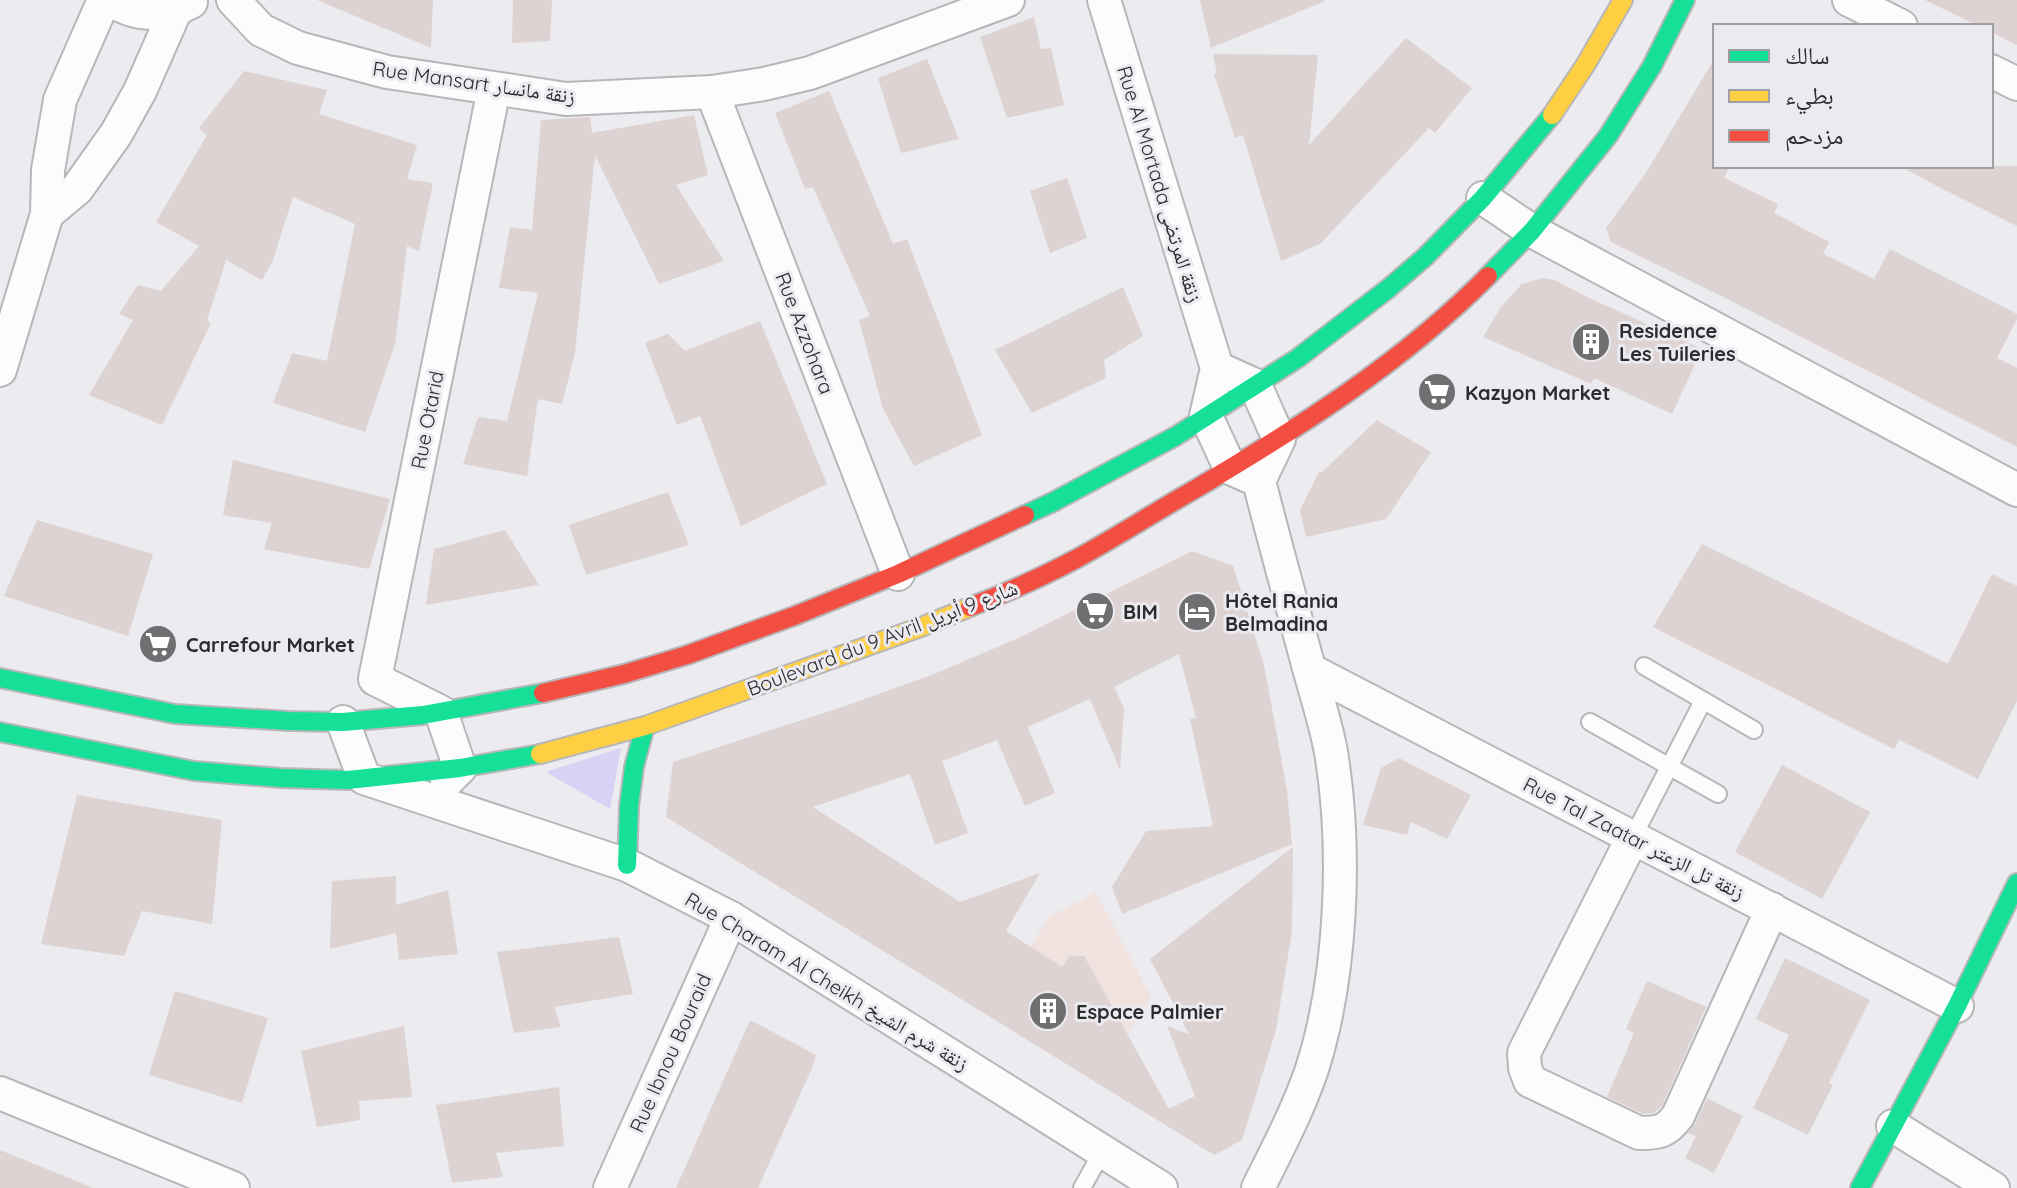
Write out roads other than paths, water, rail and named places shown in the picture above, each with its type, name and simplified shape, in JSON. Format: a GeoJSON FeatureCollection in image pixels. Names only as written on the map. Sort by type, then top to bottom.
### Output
{"type":"FeatureCollection","features":[{"type":"Feature","properties":{"kind":"street"},"geometry":{"type":"LineString","coordinates":[[0,370],[47,214],[48,170],[60,100],[104,0]]}},
{"type":"Feature","properties":{"kind":"street"},"geometry":{"type":"LineString","coordinates":[[111,0],[145,14],[158,14],[185,5]]}},
{"type":"Feature","properties":{"kind":"street","name":"Rue Mansart زنقة مانسار"},"geometry":{"type":"LineString","coordinates":[[233,0],[261,30],[298,48],[387,72],[566,99],[712,92],[764,84],[810,73],[1008,0]]}},
{"type":"Feature","properties":{"kind":"street","name":"Rue Al Mortada زنقة المرتضى"},"geometry":{"type":"LineString","coordinates":[[1104,0],[1217,368],[1206,416]]}},
{"type":"Feature","properties":{"kind":"street"},"geometry":{"type":"LineString","coordinates":[[0,678],[175,714],[343,722],[423,715],[559,690],[687,655],[898,574],[1053,502],[1176,436],[1298,358],[1389,288],[1425,257],[1483,198],[1550,118],[1623,0]]}},
{"type":"Feature","properties":{"kind":"street"},"geometry":{"type":"LineString","coordinates":[[1244,474],[1279,439],[1330,406],[1425,333],[1473,291],[1532,231],[1616,124],[1652,66],[1685,0]]}},
{"type":"Feature","properties":{"kind":"street"},"geometry":{"type":"LineString","coordinates":[[1849,0],[1897,24]]}},
{"type":"Feature","properties":{"kind":"street"},"geometry":{"type":"LineString","coordinates":[[47,214],[77,189],[116,134],[185,5]]}},
{"type":"Feature","properties":{"kind":"street"},"geometry":{"type":"LineString","coordinates":[[1993,72],[2017,84]]}},
{"type":"Feature","properties":{"kind":"street","name":"Rue Otarid"},"geometry":{"type":"LineString","coordinates":[[441,712],[375,679],[494,89]]}},
{"type":"Feature","properties":{"kind":"street","name":"Rue Azzohara"},"geometry":{"type":"LineString","coordinates":[[712,92],[898,574]]}},
{"type":"Feature","properties":{"kind":"street"},"geometry":{"type":"LineString","coordinates":[[1483,198],[1532,231],[2017,490]]}},
{"type":"Feature","properties":{"kind":"street"},"geometry":{"type":"LineString","coordinates":[[1217,368],[1255,385],[1279,439]]}},
{"type":"Feature","properties":{"kind":"street"},"geometry":{"type":"LineString","coordinates":[[1206,416],[1244,474],[1310,670],[1330,749],[1337,796],[1340,851],[1337,933],[1322,1034],[1286,1132],[1258,1188]]}},
{"type":"Feature","properties":{"kind":"street","name":"Boulevard du 9 Avril شارع 9 أبريل"},"geometry":{"type":"LineString","coordinates":[[0,732],[194,771],[281,778],[348,780],[523,758],[645,726],[921,627],[1008,592],[1244,474]]}},
{"type":"Feature","properties":{"kind":"street","name":"Rue Tal Zaatar زنقة تل الزعتر"},"geometry":{"type":"LineString","coordinates":[[1310,670],[1957,1006]]}},
{"type":"Feature","properties":{"kind":"street"},"geometry":{"type":"LineString","coordinates":[[427,799],[460,768],[441,712]]}},
{"type":"Feature","properties":{"kind":"street"},"geometry":{"type":"LineString","coordinates":[[343,722],[364,778]]}},
{"type":"Feature","properties":{"kind":"street"},"geometry":{"type":"LineString","coordinates":[[627,865],[634,767],[645,726]]}},
{"type":"Feature","properties":{"kind":"street","name":"Rue Charam Al Cheikh زنقة شرم الشيخ"},"geometry":{"type":"LineString","coordinates":[[364,778],[627,865],[731,918],[1161,1188]]}},
{"type":"Feature","properties":{"kind":"street"},"geometry":{"type":"LineString","coordinates":[[1633,837],[1524,1053],[1530,1081],[1639,1133],[1668,1129],[1678,1116],[1772,909]]}},
{"type":"Feature","properties":{"kind":"street"},"geometry":{"type":"LineString","coordinates":[[1860,1188],[1957,1006],[2017,883]]}},
{"type":"Feature","properties":{"kind":"street","name":"Rue Ibnou Bouraid"},"geometry":{"type":"LineString","coordinates":[[610,1188],[731,918]]}},
{"type":"Feature","properties":{"kind":"street"},"geometry":{"type":"LineString","coordinates":[[0,1093],[233,1188]]}},
{"type":"Feature","properties":{"kind":"street"},"geometry":{"type":"LineString","coordinates":[[1893,1126],[1993,1188]]}},
{"type":"Feature","properties":{"kind":"lane"},"geometry":{"type":"LineString","coordinates":[[1644,666],[1754,730]]}},
{"type":"Feature","properties":{"kind":"lane"},"geometry":{"type":"LineString","coordinates":[[1633,837],[1703,701]]}},
{"type":"Feature","properties":{"kind":"lane"},"geometry":{"type":"LineString","coordinates":[[1590,722],[1718,794]]}},
{"type":"Feature","properties":{"kind":"lane"},"geometry":{"type":"LineString","coordinates":[[1082,1188],[1102,1152]]}},
{"type":"Feature","properties":{"kind":"place","name":"Residence Les Tuileries"},"geometry":{"type":"Point","coordinates":[1591,342]}},
{"type":"Feature","properties":{"kind":"place","name":"Kazyon Market"},"geometry":{"type":"Point","coordinates":[1437,392]}},
{"type":"Feature","properties":{"kind":"place","name":"BIM"},"geometry":{"type":"Point","coordinates":[1095,611]}},
{"type":"Feature","properties":{"kind":"place","name":"Hôtel Rania Belmadina"},"geometry":{"type":"Point","coordinates":[1197,612]}},
{"type":"Feature","properties":{"kind":"place","name":"Carrefour Market"},"geometry":{"type":"Point","coordinates":[158,644]}},
{"type":"Feature","properties":{"kind":"place","name":"Espace Palmier"},"geometry":{"type":"Point","coordinates":[1048,1011]}}]}
